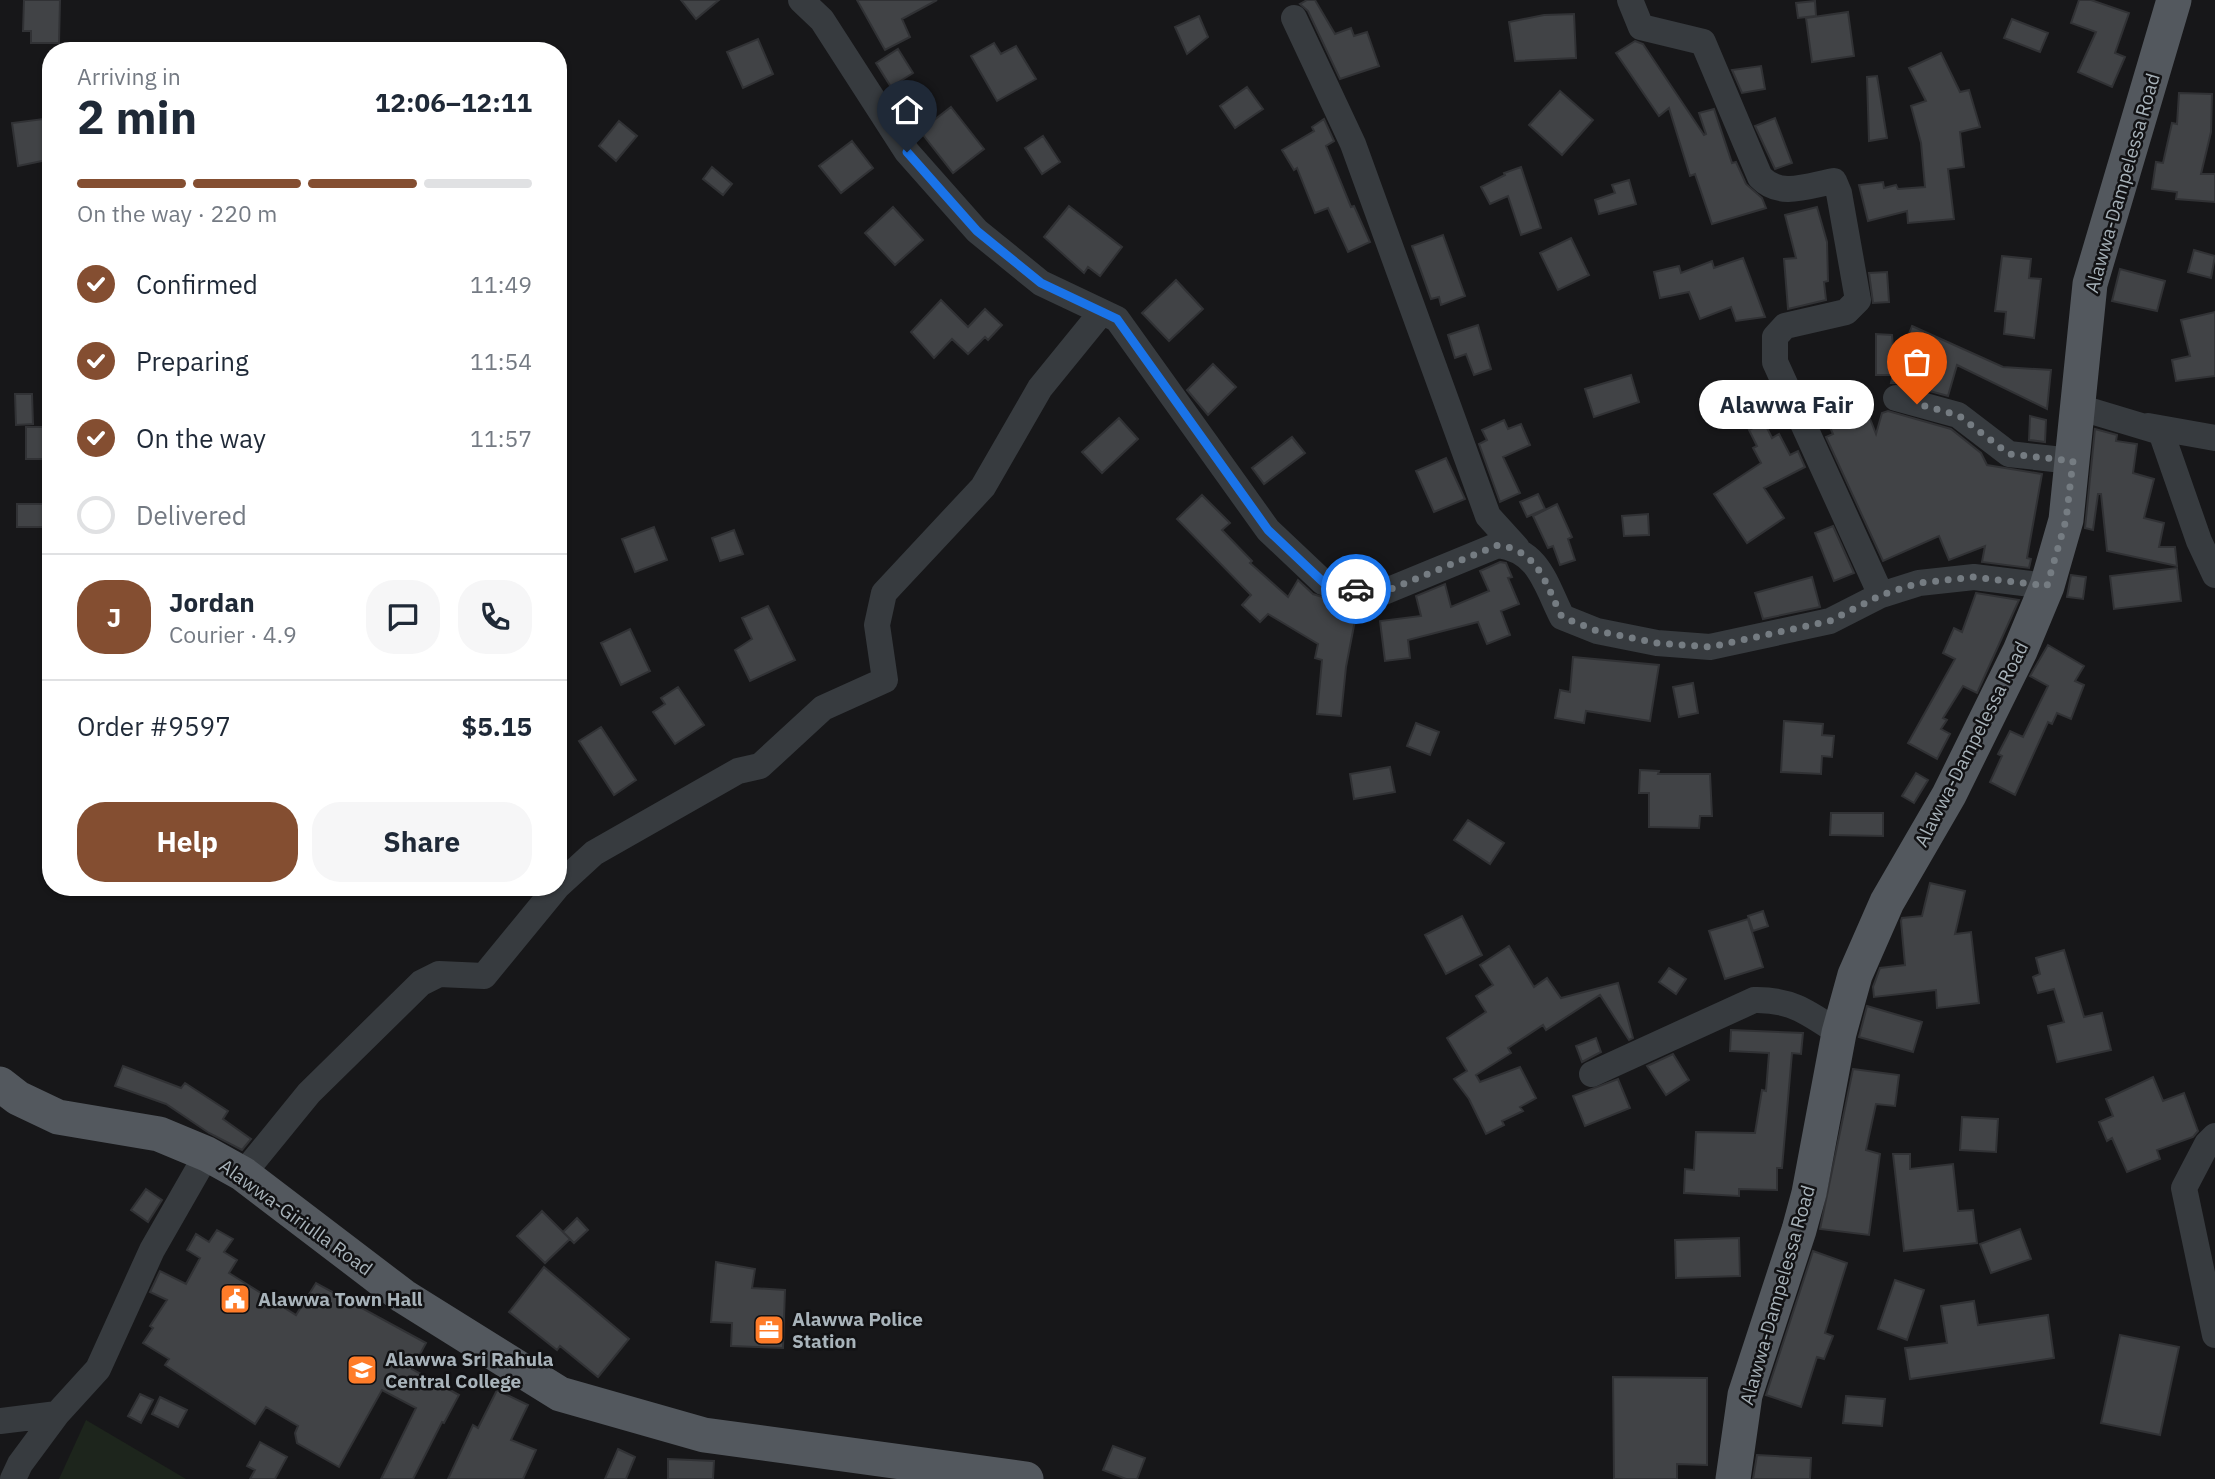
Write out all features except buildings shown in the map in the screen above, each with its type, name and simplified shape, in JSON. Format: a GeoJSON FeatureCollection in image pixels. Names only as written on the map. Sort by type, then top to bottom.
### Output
{"type":"FeatureCollection","features":[{"type":"Feature","properties":{"kind":"main road","name":"Alawwa-Dampelessa Road"},"geometry":{"type":"LineString","coordinates":[[1733,1479],[1745,1395],[1809,1193],[1839,1033],[1856,975],[1887,902],[1949,795],[2020,651],[2047,586],[2066,520],[2090,285],[2174,0]]}},
{"type":"Feature","properties":{"kind":"main road","name":"Alawwa-Giriulla Road"},"geometry":{"type":"LineString","coordinates":[[0,1084],[18,1097],[58,1117],[159,1134],[207,1154],[243,1174],[403,1296],[559,1394],[704,1435],[1026,1479]]}},
{"type":"Feature","properties":{"kind":"street"},"geometry":{"type":"LineString","coordinates":[[801,0],[822,20],[907,152],[977,231],[1041,283],[1117,319],[1268,530],[1323,582],[1379,594],[1498,545],[1517,548]]}},
{"type":"Feature","properties":{"kind":"street"},"geometry":{"type":"LineString","coordinates":[[1630,0],[1641,27],[1703,42],[1760,177],[1769,187],[1787,191],[1834,181],[1839,193],[1858,300],[1846,312],[1785,327],[1775,337],[1775,362],[1881,595]]}},
{"type":"Feature","properties":{"kind":"street"},"geometry":{"type":"LineString","coordinates":[[1294,19],[1353,144],[1488,516],[1535,564],[1562,617],[1597,631],[1657,643],[1710,647],[1830,621],[1881,595],[1919,583],[1974,577],[2047,586]]}},
{"type":"Feature","properties":{"kind":"street"},"geometry":{"type":"LineString","coordinates":[[567,878],[594,853],[738,771],[760,766],[823,708],[885,680],[877,625],[884,593],[983,486],[1040,388],[1101,313]]}},
{"type":"Feature","properties":{"kind":"street"},"geometry":{"type":"LineString","coordinates":[[1896,398],[1958,415],[2009,454],[2073,461]]}},
{"type":"Feature","properties":{"kind":"street"},"geometry":{"type":"LineString","coordinates":[[2078,407],[2148,426],[2215,438]]}},
{"type":"Feature","properties":{"kind":"street"},"geometry":{"type":"LineString","coordinates":[[2148,426],[2161,432],[2199,541],[2215,575]]}},
{"type":"Feature","properties":{"kind":"street"},"geometry":{"type":"LineString","coordinates":[[243,1174],[309,1093],[421,983],[439,974],[484,976],[551,896]]}},
{"type":"Feature","properties":{"kind":"street"},"geometry":{"type":"LineString","coordinates":[[1592,1074],[1754,1000],[1776,999],[1799,1007],[1839,1033]]}},
{"type":"Feature","properties":{"kind":"street"},"geometry":{"type":"LineString","coordinates":[[2215,1136],[2207,1144],[2184,1188],[2215,1335]]}},
{"type":"Feature","properties":{"kind":"street"},"geometry":{"type":"LineString","coordinates":[[13,1479],[20,1464],[57,1414],[98,1369],[152,1250],[207,1154]]}},
{"type":"Feature","properties":{"kind":"street"},"geometry":{"type":"LineString","coordinates":[[0,1421],[57,1414]]}},
{"type":"Feature","properties":{"kind":"shaded area"},"geometry":{"type":"Polygon","coordinates":[[[86,1420],[186,1479],[59,1479],[86,1420]]]}},
{"type":"Feature","properties":{"kind":"way so far"},"geometry":{"type":"LineString","coordinates":[[1356,589],[1379,594],[1498,545],[1517,548],[1535,564],[1562,617],[1597,631],[1657,643],[1710,647],[1830,621],[1881,595],[1919,583],[1974,577],[2047,586],[2066,520],[2073,461],[2009,454],[1958,415],[1917,404]]}},
{"type":"Feature","properties":{"kind":"place","name":"Alawwa Fair"},"geometry":{"type":"Point","coordinates":[1917,404]}},
{"type":"Feature","properties":{"kind":"place","name":"Alawwa Town Hall"},"geometry":{"type":"Point","coordinates":[235,1299]}},
{"type":"Feature","properties":{"kind":"place","name":"Alawwa Police Station"},"geometry":{"type":"Point","coordinates":[769,1330]}},
{"type":"Feature","properties":{"kind":"place","name":"Alawwa Sri Rahula Central College"},"geometry":{"type":"Point","coordinates":[362,1370]}},
{"type":"Feature","properties":{"kind":"route"},"geometry":{"type":"LineString","coordinates":[[907,152],[977,231],[1041,283],[1117,319],[1268,530],[1323,582],[1356,589]]}}]}
